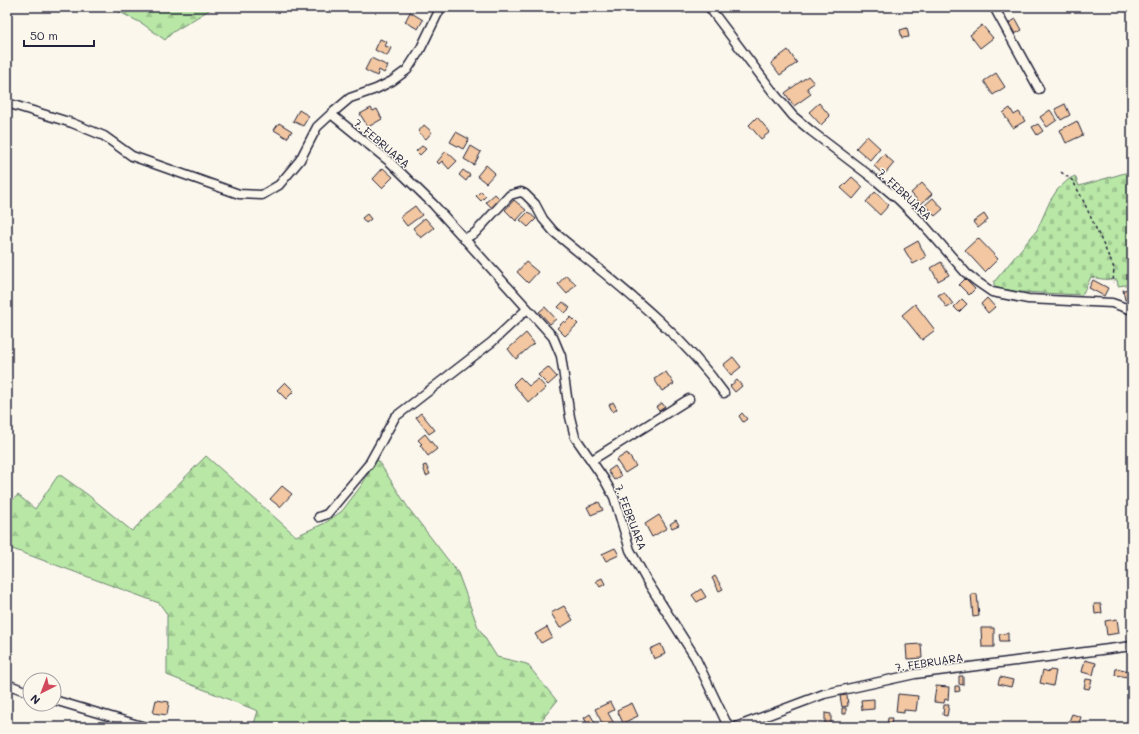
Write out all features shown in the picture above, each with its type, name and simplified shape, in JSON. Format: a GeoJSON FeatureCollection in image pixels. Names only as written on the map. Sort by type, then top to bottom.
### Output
{"type":"FeatureCollection","features":[{"type":"Feature","properties":{"kind":"street"},"geometry":{"type":"LineString","coordinates":[[7,103],[72,123],[104,136],[132,156],[239,194],[262,195],[279,185],[300,160],[317,128],[331,114],[350,98],[376,89],[392,81],[407,70],[420,50],[441,7]]}},
{"type":"Feature","properties":{"kind":"street","name":"7. FEBRUARA"},"geometry":{"type":"LineString","coordinates":[[709,7],[773,92],[794,116],[810,131],[874,179],[899,200],[923,224],[966,273],[976,281],[992,292],[1021,298],[1112,303],[1132,310]]}},
{"type":"Feature","properties":{"kind":"street"},"geometry":{"type":"LineString","coordinates":[[994,7],[1039,89]]}},
{"type":"Feature","properties":{"kind":"street","name":"7. FEBRUARA"},"geometry":{"type":"LineString","coordinates":[[331,114],[390,162],[433,204],[553,337],[561,356],[572,427],[575,437],[592,460],[614,497],[630,550],[647,581],[695,657],[726,722],[730,727],[734,727],[824,694],[915,674],[1132,646]]}},
{"type":"Feature","properties":{"kind":"street"},"geometry":{"type":"LineString","coordinates":[[464,239],[475,233],[510,195],[521,192],[525,194],[535,204],[543,219],[554,232],[655,317],[699,361],[724,393]]}},
{"type":"Feature","properties":{"kind":"street"},"geometry":{"type":"LineString","coordinates":[[319,517],[327,514],[364,471],[395,417],[492,342],[527,309]]}},
{"type":"Feature","properties":{"kind":"street"},"geometry":{"type":"LineString","coordinates":[[592,460],[689,399]]}},
{"type":"Feature","properties":{"kind":"street"},"geometry":{"type":"LineString","coordinates":[[7,684],[22,690]]}},
{"type":"Feature","properties":{"kind":"street"},"geometry":{"type":"LineString","coordinates":[[62,702],[145,727]]}},
{"type":"Feature","properties":{"kind":"path"},"geometry":{"type":"LineString","coordinates":[[1061,172],[1073,181],[1082,198],[1114,268],[1113,282]]}},
{"type":"Feature","properties":{"kind":"green space"},"geometry":{"type":"Polygon","coordinates":[[[110,7],[214,7],[173,32],[165,40],[143,24],[110,7]]]}},
{"type":"Feature","properties":{"kind":"green space"},"geometry":{"type":"Polygon","coordinates":[[[1132,171],[1132,284],[1118,286],[1117,280],[1091,277],[1082,295],[1021,292],[997,288],[994,285],[994,282],[1037,230],[1050,201],[1057,190],[1069,179],[1075,176],[1079,186],[1132,171]]]}},
{"type":"Feature","properties":{"kind":"green space"},"geometry":{"type":"Polygon","coordinates":[[[206,456],[296,536],[325,523],[342,511],[361,486],[377,459],[409,509],[458,573],[478,627],[497,657],[527,664],[557,701],[536,727],[253,727],[258,711],[167,675],[167,614],[159,603],[7,547],[7,507],[9,503],[18,495],[35,509],[59,474],[88,495],[132,531],[206,456]]]}},
{"type":"Feature","properties":{"kind":"building"},"geometry":{"type":"Polygon","coordinates":[[[679,7],[689,7],[690,9],[683,13],[679,7]]]}},
{"type":"Feature","properties":{"kind":"building"},"geometry":{"type":"Polygon","coordinates":[[[410,12],[423,20],[418,29],[405,22],[410,12]]]}},
{"type":"Feature","properties":{"kind":"building"},"geometry":{"type":"Polygon","coordinates":[[[1016,19],[1022,30],[1015,34],[1009,23],[1016,19]]]}},
{"type":"Feature","properties":{"kind":"building"},"geometry":{"type":"Polygon","coordinates":[[[982,25],[993,38],[980,48],[970,35],[982,25]]]}},
{"type":"Feature","properties":{"kind":"building"},"geometry":{"type":"Polygon","coordinates":[[[907,28],[909,37],[902,38],[900,30],[907,28]]]}},
{"type":"Feature","properties":{"kind":"building"},"geometry":{"type":"Polygon","coordinates":[[[380,39],[387,42],[385,46],[391,48],[387,56],[375,50],[380,39]]]}},
{"type":"Feature","properties":{"kind":"building"},"geometry":{"type":"Polygon","coordinates":[[[788,50],[797,63],[780,75],[771,63],[788,50]]]}},
{"type":"Feature","properties":{"kind":"building"},"geometry":{"type":"Polygon","coordinates":[[[371,58],[388,66],[384,73],[379,70],[377,76],[365,70],[371,58]]]}},
{"type":"Feature","properties":{"kind":"building"},"geometry":{"type":"Polygon","coordinates":[[[996,73],[1005,87],[993,95],[984,81],[996,73]]]}},
{"type":"Feature","properties":{"kind":"building"},"geometry":{"type":"Polygon","coordinates":[[[808,76],[814,83],[807,88],[811,94],[794,106],[785,93],[808,76]]]}},
{"type":"Feature","properties":{"kind":"building"},"geometry":{"type":"Polygon","coordinates":[[[819,103],[830,116],[821,125],[809,112],[819,103]]]}},
{"type":"Feature","properties":{"kind":"building"},"geometry":{"type":"Polygon","coordinates":[[[1065,104],[1070,115],[1061,120],[1055,109],[1065,104]]]}},
{"type":"Feature","properties":{"kind":"building"},"geometry":{"type":"Polygon","coordinates":[[[371,108],[373,111],[377,109],[382,119],[368,127],[360,114],[371,108]]]}},
{"type":"Feature","properties":{"kind":"building"},"geometry":{"type":"Polygon","coordinates":[[[1010,108],[1014,115],[1019,112],[1025,121],[1013,128],[1003,113],[1010,108]]]}},
{"type":"Feature","properties":{"kind":"building"},"geometry":{"type":"Polygon","coordinates":[[[299,110],[309,116],[303,126],[293,121],[299,110]]]}},
{"type":"Feature","properties":{"kind":"building"},"geometry":{"type":"Polygon","coordinates":[[[1050,110],[1057,120],[1047,127],[1040,117],[1050,110]]]}},
{"type":"Feature","properties":{"kind":"building"},"geometry":{"type":"Polygon","coordinates":[[[757,117],[770,132],[761,139],[749,125],[757,117]]]}},
{"type":"Feature","properties":{"kind":"building"},"geometry":{"type":"Polygon","coordinates":[[[1077,121],[1083,135],[1066,143],[1060,130],[1077,121]]]}},
{"type":"Feature","properties":{"kind":"building"},"geometry":{"type":"Polygon","coordinates":[[[279,123],[292,131],[287,138],[274,130],[279,123]]]}},
{"type":"Feature","properties":{"kind":"building"},"geometry":{"type":"Polygon","coordinates":[[[1038,124],[1043,131],[1037,135],[1032,127],[1038,124]]]}},
{"type":"Feature","properties":{"kind":"building"},"geometry":{"type":"Polygon","coordinates":[[[424,125],[432,132],[426,139],[418,132],[424,125]]]}},
{"type":"Feature","properties":{"kind":"building"},"geometry":{"type":"Polygon","coordinates":[[[456,132],[469,139],[463,149],[450,142],[456,132]]]}},
{"type":"Feature","properties":{"kind":"building"},"geometry":{"type":"Polygon","coordinates":[[[867,136],[880,148],[870,160],[856,148],[867,136]]]}},
{"type":"Feature","properties":{"kind":"building"},"geometry":{"type":"Polygon","coordinates":[[[422,146],[426,149],[420,155],[416,151],[422,146]]]}},
{"type":"Feature","properties":{"kind":"building"},"geometry":{"type":"Polygon","coordinates":[[[471,146],[481,152],[474,165],[464,159],[471,146]]]}},
{"type":"Feature","properties":{"kind":"building"},"geometry":{"type":"Polygon","coordinates":[[[446,151],[457,161],[449,169],[442,161],[439,164],[437,162],[446,151]]]}},
{"type":"Feature","properties":{"kind":"building"},"geometry":{"type":"Polygon","coordinates":[[[884,154],[894,163],[884,175],[874,166],[884,154]]]}},
{"type":"Feature","properties":{"kind":"building"},"geometry":{"type":"Polygon","coordinates":[[[486,165],[495,173],[486,183],[477,176],[486,165]]]}},
{"type":"Feature","properties":{"kind":"building"},"geometry":{"type":"Polygon","coordinates":[[[383,168],[393,177],[382,188],[373,179],[383,168]]]}},
{"type":"Feature","properties":{"kind":"building"},"geometry":{"type":"Polygon","coordinates":[[[463,170],[470,175],[466,181],[459,175],[463,170]]]}},
{"type":"Feature","properties":{"kind":"building"},"geometry":{"type":"Polygon","coordinates":[[[852,177],[863,187],[853,199],[841,188],[852,177]]]}},
{"type":"Feature","properties":{"kind":"building"},"geometry":{"type":"Polygon","coordinates":[[[922,183],[932,194],[921,204],[911,193],[922,183]]]}},
{"type":"Feature","properties":{"kind":"building"},"geometry":{"type":"Polygon","coordinates":[[[481,191],[486,196],[481,201],[476,196],[481,191]]]}},
{"type":"Feature","properties":{"kind":"building"},"geometry":{"type":"Polygon","coordinates":[[[875,192],[889,205],[880,215],[866,202],[875,192]]]}},
{"type":"Feature","properties":{"kind":"building"},"geometry":{"type":"Polygon","coordinates":[[[495,194],[500,199],[492,208],[486,202],[495,194]]]}},
{"type":"Feature","properties":{"kind":"building"},"geometry":{"type":"Polygon","coordinates":[[[933,198],[943,209],[935,216],[925,205],[933,198]]]}},
{"type":"Feature","properties":{"kind":"building"},"geometry":{"type":"Polygon","coordinates":[[[514,200],[526,210],[516,221],[505,210],[514,200]]]}},
{"type":"Feature","properties":{"kind":"building"},"geometry":{"type":"Polygon","coordinates":[[[415,206],[422,215],[407,226],[400,217],[415,206]]]}},
{"type":"Feature","properties":{"kind":"building"},"geometry":{"type":"Polygon","coordinates":[[[528,212],[536,219],[528,227],[520,220],[528,212]]]}},
{"type":"Feature","properties":{"kind":"building"},"geometry":{"type":"Polygon","coordinates":[[[367,214],[371,219],[366,223],[362,218],[367,214]]]}},
{"type":"Feature","properties":{"kind":"building"},"geometry":{"type":"Polygon","coordinates":[[[984,214],[988,220],[978,228],[973,222],[984,214]]]}},
{"type":"Feature","properties":{"kind":"building"},"geometry":{"type":"Polygon","coordinates":[[[425,218],[434,228],[421,238],[413,228],[425,218]]]}},
{"type":"Feature","properties":{"kind":"building"},"geometry":{"type":"Polygon","coordinates":[[[978,238],[998,259],[985,272],[965,250],[978,238]]]}},
{"type":"Feature","properties":{"kind":"building"},"geometry":{"type":"Polygon","coordinates":[[[918,241],[926,257],[913,264],[904,249],[918,241]]]}},
{"type":"Feature","properties":{"kind":"building"},"geometry":{"type":"Polygon","coordinates":[[[526,262],[538,272],[528,283],[517,272],[526,262]]]}},
{"type":"Feature","properties":{"kind":"building"},"geometry":{"type":"Polygon","coordinates":[[[941,262],[949,275],[938,281],[931,268],[941,262]]]}},
{"type":"Feature","properties":{"kind":"building"},"geometry":{"type":"Polygon","coordinates":[[[566,275],[576,284],[567,294],[558,284],[566,275]]]}},
{"type":"Feature","properties":{"kind":"building"},"geometry":{"type":"Polygon","coordinates":[[[965,279],[975,289],[969,295],[959,285],[965,279]]]}},
{"type":"Feature","properties":{"kind":"building"},"geometry":{"type":"Polygon","coordinates":[[[1093,280],[1108,288],[1104,296],[1089,288],[1093,280]]]}},
{"type":"Feature","properties":{"kind":"building"},"geometry":{"type":"Polygon","coordinates":[[[1132,289],[1132,298],[1125,300],[1123,290],[1132,289]]]}},
{"type":"Feature","properties":{"kind":"building"},"geometry":{"type":"Polygon","coordinates":[[[944,292],[953,304],[947,308],[938,295],[944,292]]]}},
{"type":"Feature","properties":{"kind":"building"},"geometry":{"type":"Polygon","coordinates":[[[987,298],[995,307],[988,313],[981,304],[987,298]]]}},
{"type":"Feature","properties":{"kind":"building"},"geometry":{"type":"Polygon","coordinates":[[[962,299],[967,304],[959,312],[954,307],[962,299]]]}},
{"type":"Feature","properties":{"kind":"building"},"geometry":{"type":"Polygon","coordinates":[[[563,302],[570,308],[565,313],[558,307],[563,302]]]}},
{"type":"Feature","properties":{"kind":"building"},"geometry":{"type":"Polygon","coordinates":[[[915,304],[935,330],[922,340],[902,315],[915,304]]]}},
{"type":"Feature","properties":{"kind":"building"},"geometry":{"type":"Polygon","coordinates":[[[545,307],[556,319],[550,324],[539,312],[545,307]]]}},
{"type":"Feature","properties":{"kind":"building"},"geometry":{"type":"Polygon","coordinates":[[[571,317],[578,324],[565,336],[557,328],[571,317]]]}},
{"type":"Feature","properties":{"kind":"building"},"geometry":{"type":"Polygon","coordinates":[[[526,333],[534,343],[516,359],[508,349],[526,333]]]}},
{"type":"Feature","properties":{"kind":"building"},"geometry":{"type":"Polygon","coordinates":[[[733,357],[741,367],[731,375],[723,365],[733,357]]]}},
{"type":"Feature","properties":{"kind":"building"},"geometry":{"type":"Polygon","coordinates":[[[548,367],[557,377],[548,385],[538,375],[548,367]]]}},
{"type":"Feature","properties":{"kind":"building"},"geometry":{"type":"Polygon","coordinates":[[[666,372],[674,384],[662,391],[654,379],[666,372]]]}},
{"type":"Feature","properties":{"kind":"building"},"geometry":{"type":"Polygon","coordinates":[[[520,377],[529,386],[538,379],[546,388],[529,403],[513,384],[520,377]]]}},
{"type":"Feature","properties":{"kind":"building"},"geometry":{"type":"Polygon","coordinates":[[[737,380],[742,386],[735,392],[730,386],[737,380]]]}},
{"type":"Feature","properties":{"kind":"building"},"geometry":{"type":"Polygon","coordinates":[[[285,382],[294,391],[286,399],[277,390],[285,382]]]}},
{"type":"Feature","properties":{"kind":"building"},"geometry":{"type":"Polygon","coordinates":[[[613,402],[617,409],[613,412],[609,405],[613,402]]]}},
{"type":"Feature","properties":{"kind":"building"},"geometry":{"type":"Polygon","coordinates":[[[662,403],[665,407],[659,411],[656,407],[662,403]]]}},
{"type":"Feature","properties":{"kind":"building"},"geometry":{"type":"Polygon","coordinates":[[[421,413],[435,430],[429,434],[416,417],[421,413]]]}},
{"type":"Feature","properties":{"kind":"building"},"geometry":{"type":"Polygon","coordinates":[[[742,413],[747,419],[743,422],[739,416],[742,413]]]}},
{"type":"Feature","properties":{"kind":"building"},"geometry":{"type":"Polygon","coordinates":[[[425,434],[437,449],[428,456],[420,445],[422,444],[418,440],[425,434]]]}},
{"type":"Feature","properties":{"kind":"building"},"geometry":{"type":"Polygon","coordinates":[[[627,453],[636,466],[625,473],[616,460],[627,453]]]}},
{"type":"Feature","properties":{"kind":"building"},"geometry":{"type":"Polygon","coordinates":[[[426,465],[430,474],[426,476],[423,466],[426,465]]]}},
{"type":"Feature","properties":{"kind":"building"},"geometry":{"type":"Polygon","coordinates":[[[615,466],[621,476],[614,480],[608,471],[615,466]]]}},
{"type":"Feature","properties":{"kind":"building"},"geometry":{"type":"Polygon","coordinates":[[[282,486],[292,494],[280,507],[270,499],[282,486]]]}},
{"type":"Feature","properties":{"kind":"building"},"geometry":{"type":"Polygon","coordinates":[[[599,502],[603,510],[591,515],[587,507],[599,502]]]}},
{"type":"Feature","properties":{"kind":"building"},"geometry":{"type":"Polygon","coordinates":[[[659,515],[667,528],[652,537],[645,524],[659,515]]]}},
{"type":"Feature","properties":{"kind":"building"},"geometry":{"type":"Polygon","coordinates":[[[676,520],[679,525],[672,528],[670,524],[676,520]]]}},
{"type":"Feature","properties":{"kind":"building"},"geometry":{"type":"Polygon","coordinates":[[[615,548],[619,555],[606,561],[602,554],[615,548]]]}},
{"type":"Feature","properties":{"kind":"building"},"geometry":{"type":"Polygon","coordinates":[[[715,576],[723,589],[719,591],[712,578],[715,576]]]}},
{"type":"Feature","properties":{"kind":"building"},"geometry":{"type":"Polygon","coordinates":[[[602,578],[605,584],[600,587],[596,581],[602,578]]]}},
{"type":"Feature","properties":{"kind":"building"},"geometry":{"type":"Polygon","coordinates":[[[701,589],[706,597],[697,602],[692,595],[701,589]]]}},
{"type":"Feature","properties":{"kind":"building"},"geometry":{"type":"Polygon","coordinates":[[[971,594],[977,594],[979,616],[973,617],[971,594]]]}},
{"type":"Feature","properties":{"kind":"building"},"geometry":{"type":"Polygon","coordinates":[[[1094,604],[1101,604],[1102,613],[1095,614],[1094,604]]]}},
{"type":"Feature","properties":{"kind":"building"},"geometry":{"type":"Polygon","coordinates":[[[564,606],[573,620],[560,628],[551,613],[564,606]]]}},
{"type":"Feature","properties":{"kind":"building"},"geometry":{"type":"Polygon","coordinates":[[[1117,619],[1119,633],[1107,635],[1105,621],[1117,619]]]}},
{"type":"Feature","properties":{"kind":"building"},"geometry":{"type":"Polygon","coordinates":[[[547,627],[552,637],[541,643],[535,634],[547,627]]]}},
{"type":"Feature","properties":{"kind":"building"},"geometry":{"type":"Polygon","coordinates":[[[981,628],[994,628],[994,647],[982,647],[981,628]]]}},
{"type":"Feature","properties":{"kind":"building"},"geometry":{"type":"Polygon","coordinates":[[[1008,633],[1008,641],[1000,641],[999,634],[1008,633]]]}},
{"type":"Feature","properties":{"kind":"building"},"geometry":{"type":"Polygon","coordinates":[[[661,644],[665,654],[654,659],[650,649],[661,644]]]}},
{"type":"Feature","properties":{"kind":"building"},"geometry":{"type":"Polygon","coordinates":[[[921,644],[922,658],[907,659],[906,645],[921,644]]]}},
{"type":"Feature","properties":{"kind":"building"},"geometry":{"type":"Polygon","coordinates":[[[1085,660],[1096,663],[1093,675],[1082,672],[1085,660]]]}},
{"type":"Feature","properties":{"kind":"building"},"geometry":{"type":"Polygon","coordinates":[[[1116,668],[1129,671],[1128,677],[1115,675],[1116,668]]]}},
{"type":"Feature","properties":{"kind":"building"},"geometry":{"type":"Polygon","coordinates":[[[1043,670],[1049,672],[1050,670],[1056,671],[1053,686],[1040,683],[1043,670]]]}},
{"type":"Feature","properties":{"kind":"building"},"geometry":{"type":"Polygon","coordinates":[[[959,676],[963,676],[963,685],[959,684],[959,676]]]}},
{"type":"Feature","properties":{"kind":"building"},"geometry":{"type":"Polygon","coordinates":[[[1000,677],[1013,680],[1011,687],[998,684],[1000,677]]]}},
{"type":"Feature","properties":{"kind":"building"},"geometry":{"type":"Polygon","coordinates":[[[1086,679],[1092,680],[1089,689],[1084,688],[1086,679]]]}},
{"type":"Feature","properties":{"kind":"building"},"geometry":{"type":"Polygon","coordinates":[[[936,686],[949,687],[948,700],[945,699],[944,703],[934,702],[936,686]]]}},
{"type":"Feature","properties":{"kind":"building"},"geometry":{"type":"Polygon","coordinates":[[[955,686],[959,686],[960,691],[955,692],[955,686]]]}},
{"type":"Feature","properties":{"kind":"building"},"geometry":{"type":"Polygon","coordinates":[[[898,694],[918,696],[916,711],[904,710],[904,713],[896,712],[898,694]]]}},
{"type":"Feature","properties":{"kind":"building"},"geometry":{"type":"Polygon","coordinates":[[[847,695],[848,706],[842,707],[840,696],[847,695]]]}},
{"type":"Feature","properties":{"kind":"building"},"geometry":{"type":"Polygon","coordinates":[[[874,699],[874,709],[862,710],[861,700],[874,699]]]}},
{"type":"Feature","properties":{"kind":"building"},"geometry":{"type":"Polygon","coordinates":[[[156,700],[169,702],[167,715],[153,713],[156,700]]]}},
{"type":"Feature","properties":{"kind":"building"},"geometry":{"type":"Polygon","coordinates":[[[610,702],[614,710],[608,713],[616,727],[607,727],[605,724],[603,725],[595,709],[610,702]]]}},
{"type":"Feature","properties":{"kind":"building"},"geometry":{"type":"Polygon","coordinates":[[[632,703],[638,716],[623,723],[617,710],[632,703]]]}},
{"type":"Feature","properties":{"kind":"building"},"geometry":{"type":"Polygon","coordinates":[[[944,705],[949,705],[947,716],[943,715],[944,705]]]}},
{"type":"Feature","properties":{"kind":"building"},"geometry":{"type":"Polygon","coordinates":[[[842,708],[846,708],[846,714],[842,714],[842,708]]]}},
{"type":"Feature","properties":{"kind":"building"},"geometry":{"type":"Polygon","coordinates":[[[825,713],[831,714],[831,724],[825,724],[825,713]]]}},
{"type":"Feature","properties":{"kind":"building"},"geometry":{"type":"Polygon","coordinates":[[[590,714],[595,723],[589,727],[584,718],[590,714]]]}},
{"type":"Feature","properties":{"kind":"building"},"geometry":{"type":"Polygon","coordinates":[[[1072,714],[1081,717],[1078,726],[1067,726],[1072,714]]]}},
{"type":"Feature","properties":{"kind":"building"},"geometry":{"type":"Polygon","coordinates":[[[888,718],[892,718],[891,725],[887,725],[888,718]]]}},
{"type":"Feature","properties":{"kind":"building"},"geometry":{"type":"Polygon","coordinates":[[[77,722],[89,725],[88,727],[75,727],[77,722]]]}}]}
